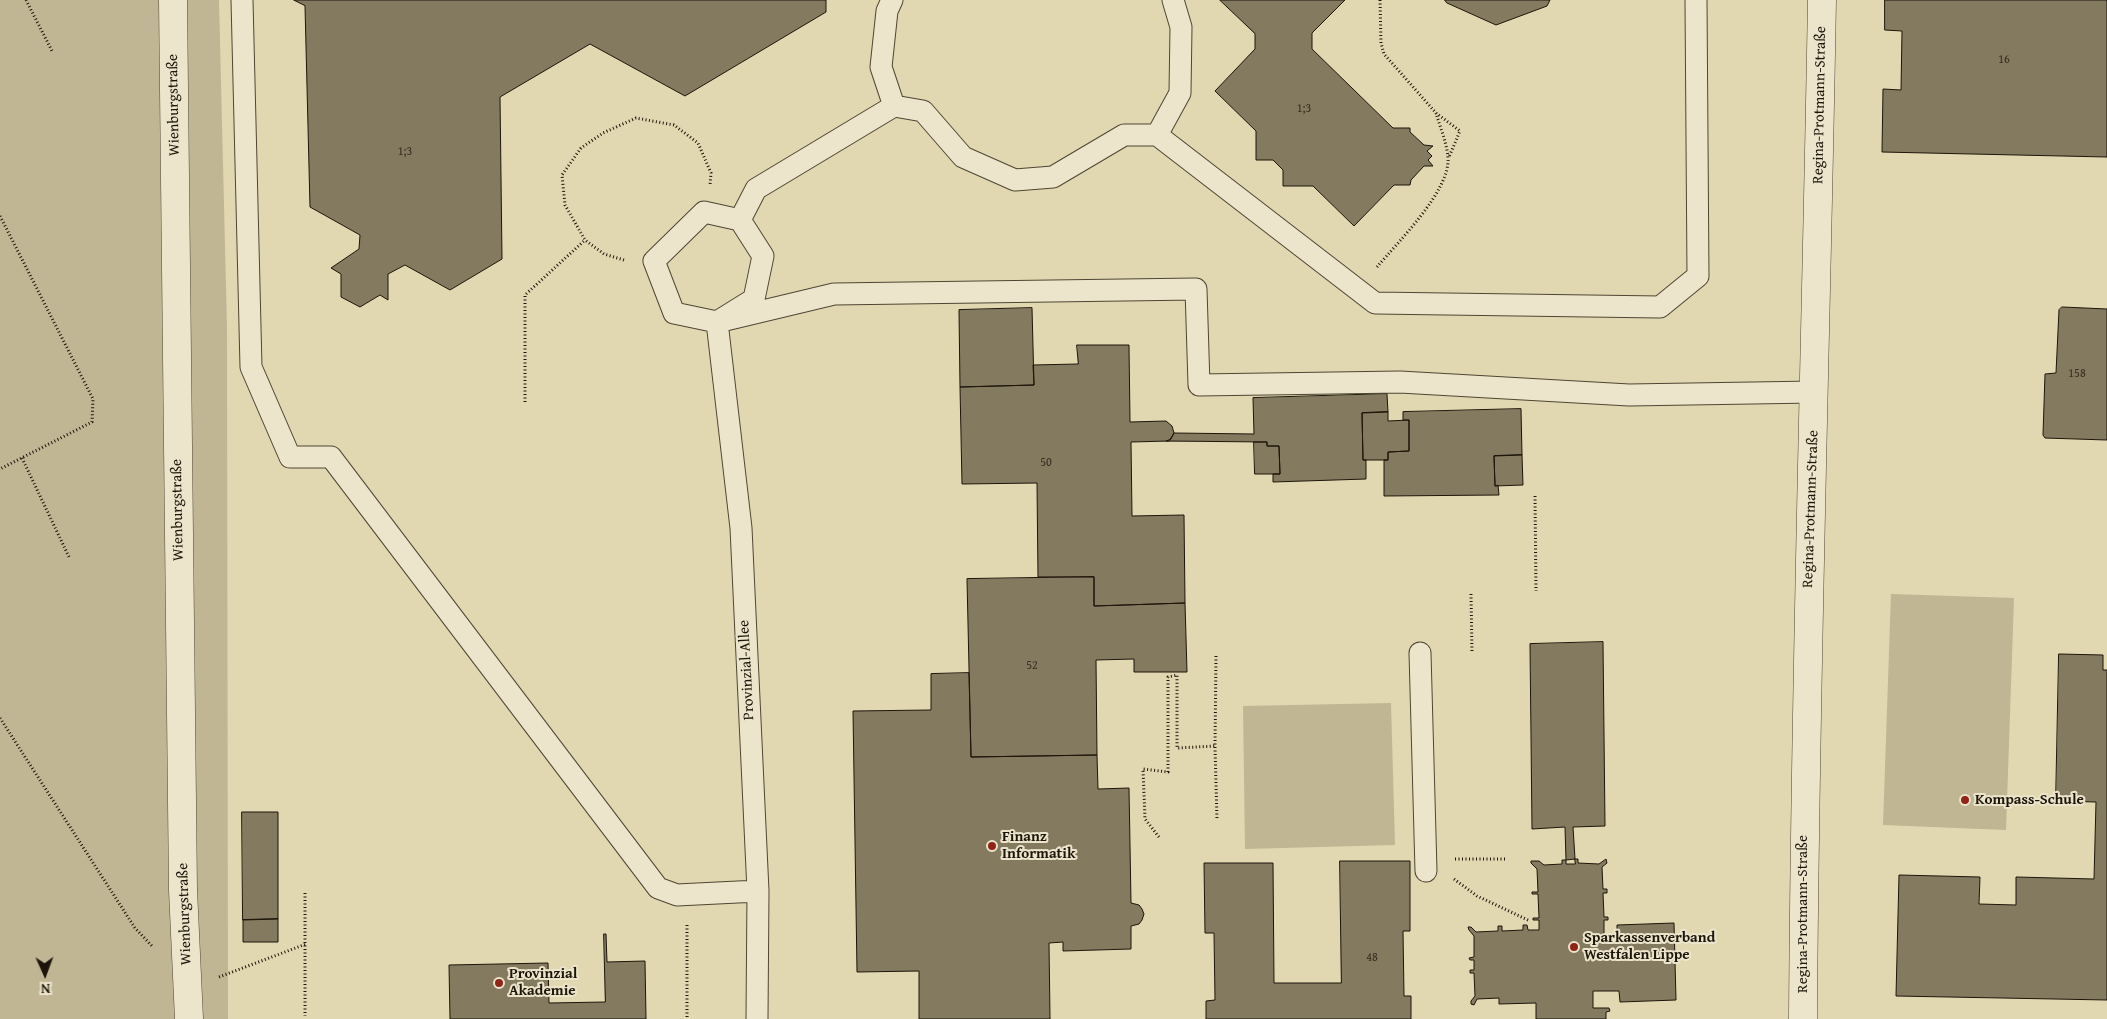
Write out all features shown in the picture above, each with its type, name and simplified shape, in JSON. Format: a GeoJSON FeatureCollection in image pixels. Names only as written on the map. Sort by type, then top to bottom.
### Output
{"type":"FeatureCollection","features":[{"type":"Feature","properties":{"kind":"street","name":"Wienburgstraße"},"geometry":{"type":"LineString","coordinates":[[173,0],[184,890],[189,1019]]}},
{"type":"Feature","properties":{"kind":"street","name":"Regina-Protmann-Straße"},"geometry":{"type":"LineString","coordinates":[[1803,1019],[1810,536],[1822,0]]}},
{"type":"Feature","properties":{"kind":"lane"},"geometry":{"type":"LineString","coordinates":[[242,0],[251,367],[290,457],[331,457],[658,888],[677,895],[758,892]]}},
{"type":"Feature","properties":{"kind":"lane"},"geometry":{"type":"LineString","coordinates":[[892,0],[886,11],[881,67],[894,106]]}},
{"type":"Feature","properties":{"kind":"lane"},"geometry":{"type":"LineString","coordinates":[[1157,135],[1180,93],[1181,26],[1173,0]]}},
{"type":"Feature","properties":{"kind":"lane"},"geometry":{"type":"LineString","coordinates":[[740,220],[756,189],[894,106],[923,111],[963,157],[1015,180],[1053,177],[1124,135],[1157,135],[1375,303],[1660,307],[1698,276],[1696,0]]}},
{"type":"Feature","properties":{"kind":"lane"},"geometry":{"type":"LineString","coordinates":[[716,322],[754,299],[763,256],[740,220],[704,212],[654,261],[674,313],[716,322],[834,294],[1196,289],[1199,385],[1400,382],[1630,395],[1814,392]]}},
{"type":"Feature","properties":{"kind":"lane","name":"Provinzial-Allee"},"geometry":{"type":"LineString","coordinates":[[716,322],[741,528],[758,892],[758,1019]]}},
{"type":"Feature","properties":{"kind":"lane"},"geometry":{"type":"LineString","coordinates":[[1420,653],[1426,864]]}},
{"type":"Feature","properties":{"kind":"path"},"geometry":{"type":"LineString","coordinates":[[26,0],[52,51]]}},
{"type":"Feature","properties":{"kind":"path"},"geometry":{"type":"LineString","coordinates":[[1358,290],[1428,205],[1444,180],[1448,158],[1460,131],[1436,113],[1384,54],[1381,43],[1380,0]]}},
{"type":"Feature","properties":{"kind":"path"},"geometry":{"type":"LineString","coordinates":[[1436,113],[1448,158]]}},
{"type":"Feature","properties":{"kind":"path"},"geometry":{"type":"LineString","coordinates":[[654,261],[632,263],[604,254],[584,240],[565,205],[562,175],[581,148],[603,133],[636,118],[674,125],[698,144],[711,173],[710,199],[704,212]]}},
{"type":"Feature","properties":{"kind":"path"},"geometry":{"type":"LineString","coordinates":[[0,216],[93,399],[92,422],[0,469]]}},
{"type":"Feature","properties":{"kind":"path"},"geometry":{"type":"LineString","coordinates":[[525,402],[525,295],[584,240]]}},
{"type":"Feature","properties":{"kind":"path"},"geometry":{"type":"LineString","coordinates":[[22,458],[68,556]]}},
{"type":"Feature","properties":{"kind":"path"},"geometry":{"type":"LineString","coordinates":[[1535,496],[1536,591]]}},
{"type":"Feature","properties":{"kind":"path"},"geometry":{"type":"LineString","coordinates":[[1471,594],[1472,653]]}},
{"type":"Feature","properties":{"kind":"path"},"geometry":{"type":"LineString","coordinates":[[1216,656],[1215,746],[1217,820]]}},
{"type":"Feature","properties":{"kind":"path"},"geometry":{"type":"LineString","coordinates":[[1159,837],[1144,818],[1143,769],[1168,772],[1168,677],[1177,675],[1177,748],[1215,746]]}},
{"type":"Feature","properties":{"kind":"path"},"geometry":{"type":"LineString","coordinates":[[0,718],[135,928],[162,956],[188,976],[216,978],[306,944]]}},
{"type":"Feature","properties":{"kind":"path"},"geometry":{"type":"LineString","coordinates":[[1426,864],[1506,859]]}},
{"type":"Feature","properties":{"kind":"path"},"geometry":{"type":"LineString","coordinates":[[1426,864],[1477,896],[1530,922]]}},
{"type":"Feature","properties":{"kind":"path"},"geometry":{"type":"LineString","coordinates":[[304,893],[306,944],[305,1016]]}},
{"type":"Feature","properties":{"kind":"path"},"geometry":{"type":"LineString","coordinates":[[687,894],[687,1019]]}},
{"type":"Feature","properties":{"kind":"shaded area"},"geometry":{"type":"Polygon","coordinates":[[[0,0],[219,0],[227,328],[228,1019],[0,1019],[0,0]]]}},
{"type":"Feature","properties":{"kind":"shaded area"},"geometry":{"type":"Polygon","coordinates":[[[1891,594],[2014,598],[2006,830],[1883,825],[1891,594]]]}},
{"type":"Feature","properties":{"kind":"shaded area"},"geometry":{"type":"Polygon","coordinates":[[[1391,703],[1395,845],[1245,849],[1243,706],[1391,703]]]}},
{"type":"Feature","properties":{"kind":"building"},"geometry":{"type":"Polygon","coordinates":[[[294,0],[826,0],[826,12],[685,96],[590,44],[500,97],[502,259],[450,290],[405,265],[388,274],[388,300],[380,295],[360,307],[341,297],[341,274],[331,268],[359,249],[360,235],[310,207],[305,6],[294,0]]]}},
{"type":"Feature","properties":{"kind":"building"},"geometry":{"type":"Polygon","coordinates":[[[1220,0],[1345,0],[1312,33],[1312,49],[1393,128],[1410,128],[1410,132],[1424,145],[1433,146],[1427,151],[1432,156],[1428,160],[1433,166],[1424,166],[1411,180],[1410,185],[1394,185],[1354,226],[1313,186],[1283,186],[1283,170],[1273,160],[1256,160],[1256,131],[1215,91],[1255,49],[1255,34],[1220,0]]]}},
{"type":"Feature","properties":{"kind":"building"},"geometry":{"type":"Polygon","coordinates":[[[1445,0],[1550,0],[1547,6],[1496,25],[1447,3],[1445,0]]]}},
{"type":"Feature","properties":{"kind":"building"},"geometry":{"type":"Polygon","coordinates":[[[1885,0],[2107,0],[2107,157],[1882,152],[1883,89],[1901,90],[1902,31],[1885,30],[1885,0]]]}},
{"type":"Feature","properties":{"kind":"building"},"geometry":{"type":"Polygon","coordinates":[[[2062,307],[2107,309],[2107,440],[2045,438],[2043,435],[2045,374],[2056,373],[2059,310],[2062,307]]]}},
{"type":"Feature","properties":{"kind":"building"},"geometry":{"type":"Polygon","coordinates":[[[1032,308],[1034,385],[960,387],[959,310],[1032,308]]]}},
{"type":"Feature","properties":{"kind":"building"},"geometry":{"type":"Polygon","coordinates":[[[1077,345],[1129,345],[1130,422],[1166,421],[1172,426],[1174,433],[1169,441],[1131,442],[1132,516],[1184,515],[1185,603],[1094,606],[1094,577],[1038,577],[1037,483],[962,484],[960,387],[1034,385],[1033,365],[1078,364],[1077,345]]]}},
{"type":"Feature","properties":{"kind":"building"},"geometry":{"type":"Polygon","coordinates":[[[1387,394],[1388,412],[1362,413],[1363,460],[1366,460],[1366,479],[1273,482],[1273,474],[1280,474],[1279,446],[1267,446],[1267,442],[1166,441],[1171,439],[1174,433],[1254,434],[1253,398],[1387,394]]]}},
{"type":"Feature","properties":{"kind":"building"},"geometry":{"type":"Polygon","coordinates":[[[1521,409],[1522,455],[1494,456],[1495,486],[1498,485],[1499,495],[1384,496],[1384,460],[1388,460],[1388,452],[1409,451],[1409,420],[1403,420],[1403,412],[1521,409]]]}},
{"type":"Feature","properties":{"kind":"building"},"geometry":{"type":"Polygon","coordinates":[[[1388,412],[1388,421],[1409,420],[1409,451],[1388,452],[1388,460],[1363,460],[1362,413],[1388,412]]]}},
{"type":"Feature","properties":{"kind":"building"},"geometry":{"type":"Polygon","coordinates":[[[1254,442],[1267,442],[1267,446],[1279,446],[1280,474],[1255,474],[1254,442]]]}},
{"type":"Feature","properties":{"kind":"building"},"geometry":{"type":"Polygon","coordinates":[[[1522,455],[1523,485],[1495,486],[1494,456],[1522,455]]]}},
{"type":"Feature","properties":{"kind":"building"},"geometry":{"type":"Polygon","coordinates":[[[1094,577],[1094,606],[1185,603],[1187,672],[1134,672],[1134,659],[1096,660],[1097,755],[971,757],[967,579],[1094,577]]]}},
{"type":"Feature","properties":{"kind":"building"},"geometry":{"type":"Polygon","coordinates":[[[1603,642],[1605,826],[1573,827],[1575,859],[1566,860],[1565,827],[1532,829],[1530,644],[1603,642]]]}},
{"type":"Feature","properties":{"kind":"building","name":"Kompass-Schule"},"geometry":{"type":"Polygon","coordinates":[[[2059,654],[2103,655],[2103,670],[2107,670],[2107,1000],[1896,996],[1899,875],[1980,877],[1979,904],[2016,905],[2016,877],[2094,879],[2096,802],[2056,801],[2059,654]]]}},
{"type":"Feature","properties":{"kind":"building","name":"Finanz Informatik"},"geometry":{"type":"Polygon","coordinates":[[[969,673],[971,757],[1097,755],[1098,789],[1129,788],[1131,903],[1139,905],[1142,909],[1144,914],[1142,920],[1139,924],[1131,926],[1131,949],[1063,951],[1063,942],[1049,943],[1050,1019],[919,1019],[919,971],[857,972],[853,711],[931,710],[931,674],[969,673]]]}},
{"type":"Feature","properties":{"kind":"building"},"geometry":{"type":"Polygon","coordinates":[[[242,812],[278,812],[278,919],[243,920],[242,812]]]}},
{"type":"Feature","properties":{"kind":"building","name":"Sparkassenverband Westfalen Lippe"},"geometry":{"type":"Polygon","coordinates":[[[1575,859],[1578,859],[1578,863],[1599,864],[1606,859],[1607,863],[1602,867],[1603,889],[1607,889],[1607,893],[1603,893],[1604,917],[1608,917],[1608,920],[1604,920],[1604,935],[1617,935],[1617,925],[1674,923],[1676,1000],[1620,1002],[1619,991],[1593,991],[1593,1008],[1609,1008],[1610,1011],[1606,1012],[1606,1019],[1536,1019],[1536,1003],[1499,1004],[1499,998],[1477,999],[1474,1005],[1471,1004],[1475,996],[1474,973],[1470,973],[1470,970],[1474,970],[1474,960],[1469,958],[1474,957],[1474,936],[1468,927],[1471,927],[1476,932],[1498,931],[1498,926],[1502,926],[1502,931],[1523,930],[1523,925],[1527,925],[1528,930],[1539,930],[1539,920],[1533,920],[1533,918],[1539,918],[1538,894],[1532,894],[1532,892],[1538,892],[1537,869],[1531,861],[1539,861],[1544,865],[1562,864],[1562,860],[1566,860],[1566,864],[1575,864],[1575,859]]]}},
{"type":"Feature","properties":{"kind":"building"},"geometry":{"type":"Polygon","coordinates":[[[1340,861],[1410,861],[1410,931],[1403,931],[1404,996],[1411,996],[1411,1019],[1206,1019],[1206,1001],[1215,1000],[1214,933],[1205,933],[1204,863],[1273,863],[1274,983],[1341,983],[1340,861]]]}},
{"type":"Feature","properties":{"kind":"building"},"geometry":{"type":"Polygon","coordinates":[[[278,919],[278,942],[243,942],[243,920],[278,919]]]}},
{"type":"Feature","properties":{"kind":"building","name":"Provinzial Akademie"},"geometry":{"type":"Polygon","coordinates":[[[604,934],[606,934],[607,962],[645,961],[646,1019],[450,1019],[449,965],[548,963],[549,1003],[605,1002],[604,934]]]}},
{"type":"Feature","properties":{"kind":"place","name":"Kompass-Schule"},"geometry":{"type":"Point","coordinates":[1965,800]}},
{"type":"Feature","properties":{"kind":"place","name":"Finanz Informatik"},"geometry":{"type":"Point","coordinates":[992,846]}},
{"type":"Feature","properties":{"kind":"place","name":"Sparkassenverband Westfalen Lippe"},"geometry":{"type":"Point","coordinates":[1574,947]}},
{"type":"Feature","properties":{"kind":"place","name":"Provinzial Akademie"},"geometry":{"type":"Point","coordinates":[499,983]}}]}
